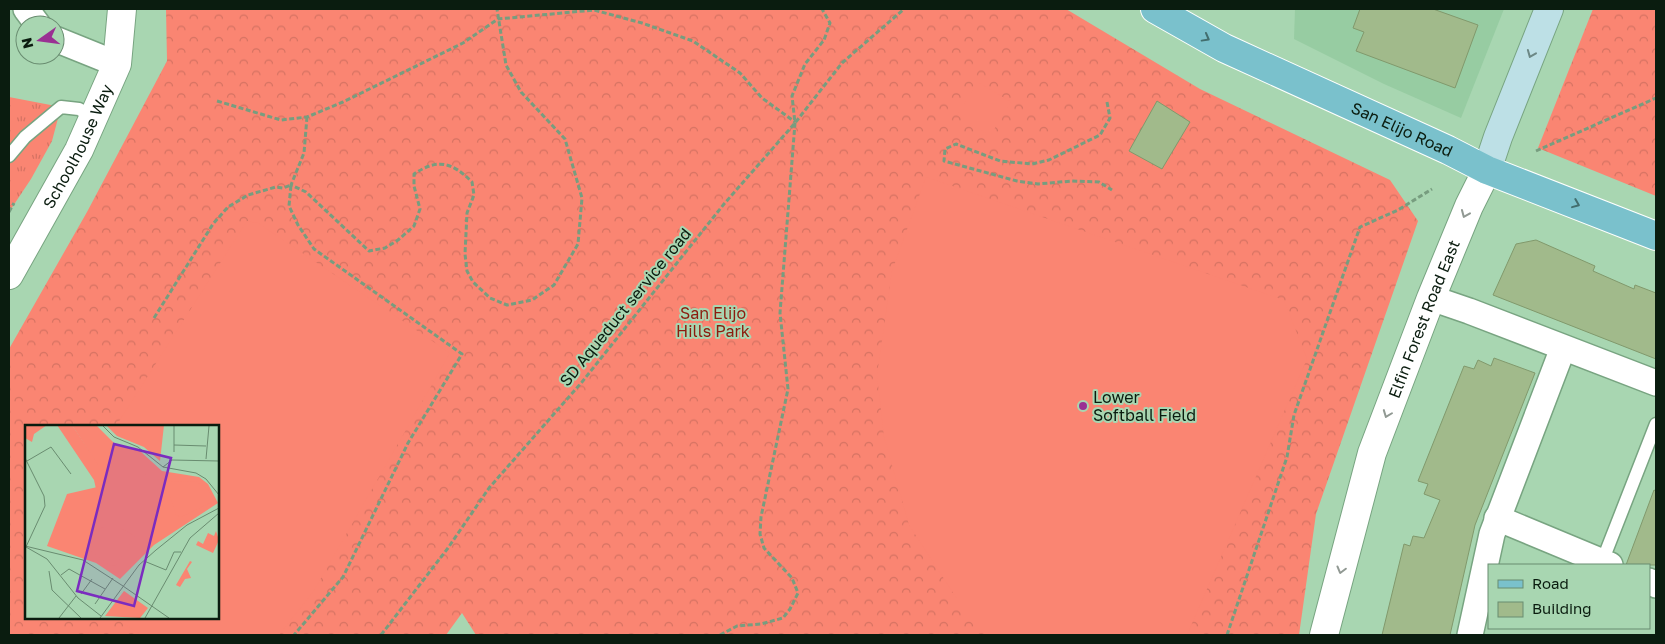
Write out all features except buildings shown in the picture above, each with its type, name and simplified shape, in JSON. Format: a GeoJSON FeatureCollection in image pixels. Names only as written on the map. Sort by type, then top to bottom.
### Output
{"type":"FeatureCollection","features":[{"type":"Feature","properties":{"kind":"main road","name":"Elfin Forest Road East"},"geometry":{"type":"LineString","coordinates":[[1487,170],[1548,9]]}},
{"type":"Feature","properties":{"kind":"main road","name":"San Elijo Road"},"geometry":{"type":"LineString","coordinates":[[1161,11],[1224,48],[1448,150],[1487,170],[1656,236]]}},
{"type":"Feature","properties":{"kind":"street","name":"Schoolhouse Way"},"geometry":{"type":"LineString","coordinates":[[9,275],[79,150],[118,64],[122,9]]}},
{"type":"Feature","properties":{"kind":"street"},"geometry":{"type":"LineString","coordinates":[[65,43],[118,64]]}},
{"type":"Feature","properties":{"kind":"street","name":"Elfin Forest Road East"},"geometry":{"type":"LineString","coordinates":[[1324,635],[1372,453],[1430,298],[1469,206],[1487,170]]}},
{"type":"Feature","properties":{"kind":"street"},"geometry":{"type":"LineString","coordinates":[[1430,298],[1469,311],[1656,383]]}},
{"type":"Feature","properties":{"kind":"street"},"geometry":{"type":"LineString","coordinates":[[1470,635],[1492,534],[1563,348]]}},
{"type":"Feature","properties":{"kind":"street"},"geometry":{"type":"LineString","coordinates":[[1498,518],[1606,563]]}},
{"type":"Feature","properties":{"kind":"lane"},"geometry":{"type":"LineString","coordinates":[[9,156],[25,137],[61,107],[80,110],[93,118]]}},
{"type":"Feature","properties":{"kind":"lane"},"geometry":{"type":"LineString","coordinates":[[1606,563],[1656,424]]}},
{"type":"Feature","properties":{"kind":"path"},"geometry":{"type":"LineString","coordinates":[[154,318],[213,224],[228,207],[248,194],[291,185],[306,192],[369,251],[385,248],[414,226],[420,209],[414,186],[414,174],[425,167],[445,164],[462,172],[472,182],[474,195],[467,213],[465,254],[467,270],[473,282],[490,298],[506,305],[532,300],[554,285],[578,244],[582,198],[565,139],[521,92],[506,65],[497,9]]}},
{"type":"Feature","properties":{"kind":"path"},"geometry":{"type":"LineString","coordinates":[[720,635],[737,626],[761,624],[783,618],[798,593],[792,578],[764,548],[760,534],[761,517],[788,388],[780,313],[795,123],[792,96],[804,64],[824,40],[830,23],[822,9]]}},
{"type":"Feature","properties":{"kind":"path","name":"SD Aqueduct service road"},"geometry":{"type":"LineString","coordinates":[[381,635],[448,548],[489,488],[582,382],[724,204],[795,123],[842,63],[904,9]]}},
{"type":"Feature","properties":{"kind":"path"},"geometry":{"type":"LineString","coordinates":[[217,101],[281,120],[307,117],[343,102],[463,43],[498,19],[594,10],[642,22],[693,41],[740,73],[762,98],[795,123]]}},
{"type":"Feature","properties":{"kind":"path"},"geometry":{"type":"LineString","coordinates":[[1536,151],[1656,98]]}},
{"type":"Feature","properties":{"kind":"path"},"geometry":{"type":"LineString","coordinates":[[1106,102],[1110,118],[1100,135],[1049,160],[1032,164],[1000,161],[956,144],[945,149],[944,160],[1031,183],[1099,182],[1112,190]]}},
{"type":"Feature","properties":{"kind":"path"},"geometry":{"type":"LineString","coordinates":[[294,635],[343,578],[408,443],[462,354],[314,250],[298,225],[289,206],[291,185],[304,153],[307,117]]}},
{"type":"Feature","properties":{"kind":"path"},"geometry":{"type":"LineString","coordinates":[[1227,635],[1287,457],[1294,415],[1360,227],[1398,210],[1432,189]]}},
{"type":"Feature","properties":{"kind":"shaded area"},"geometry":{"type":"Polygon","coordinates":[[[1295,9],[1504,9],[1461,118],[1384,84],[1294,39],[1295,9]]]}},
{"type":"Feature","properties":{"kind":"green space","name":"San Elijo Hills Park"},"geometry":{"type":"Polygon","coordinates":[[[166,9],[1066,9],[1200,89],[1390,180],[1418,221],[1316,514],[1299,635],[476,635],[462,613],[446,635],[9,635],[9,349],[87,212],[167,61],[166,9]]]}},
{"type":"Feature","properties":{"kind":"green space"},"geometry":{"type":"Polygon","coordinates":[[[1593,9],[1656,9],[1656,196],[1538,148],[1593,9]]]}},
{"type":"Feature","properties":{"kind":"green space"},"geometry":{"type":"Polygon","coordinates":[[[978,82],[1011,102],[990,136],[957,115],[978,82]]]}},
{"type":"Feature","properties":{"kind":"green space"},"geometry":{"type":"Polygon","coordinates":[[[9,97],[61,107],[52,141],[31,179],[9,212],[9,97]]]}},
{"type":"Feature","properties":{"kind":"green space","name":"Lower Softball Field"},"geometry":{"type":"Polygon","coordinates":[[[926,177],[1284,300],[1307,359],[1187,635],[993,635],[957,599],[909,525],[884,437],[877,375],[892,271],[926,177]]]}},
{"type":"Feature","properties":{"kind":"green space"},"geometry":{"type":"Polygon","coordinates":[[[247,221],[258,223],[450,353],[313,592],[279,635],[142,635],[117,619],[219,619],[219,425],[117,425],[247,221]]]}},
{"type":"Feature","properties":{"kind":"place","name":"Lower Softball Field"},"geometry":{"type":"Point","coordinates":[1083,406]}}]}
